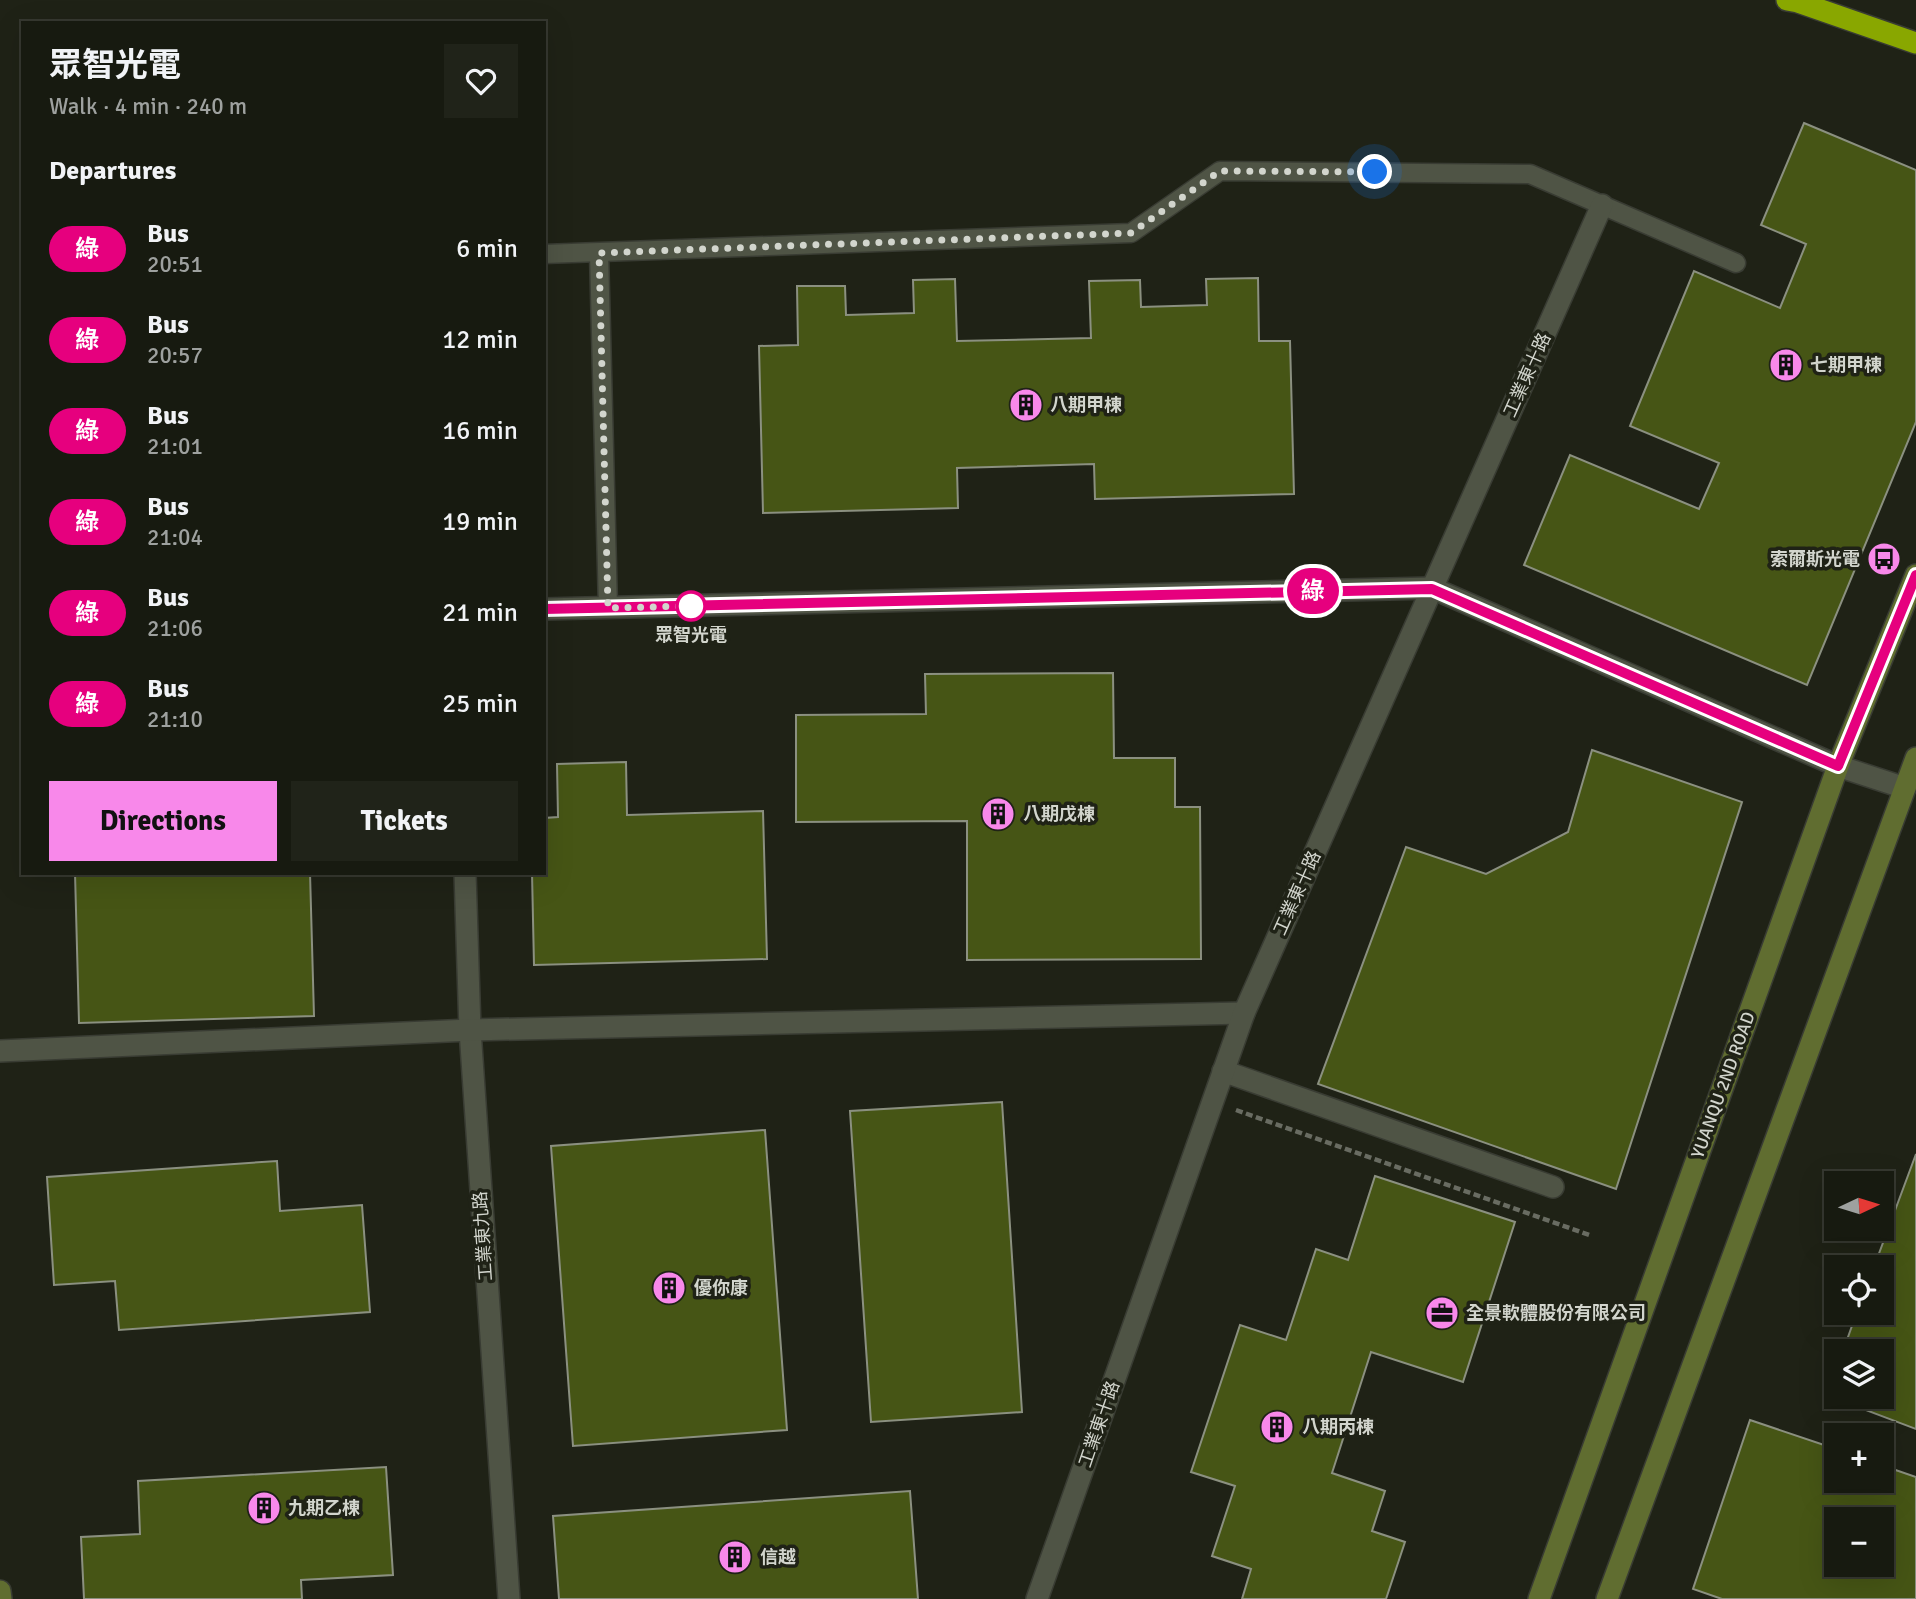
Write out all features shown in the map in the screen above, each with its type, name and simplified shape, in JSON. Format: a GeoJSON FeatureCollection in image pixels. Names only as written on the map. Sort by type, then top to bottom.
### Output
{"type":"FeatureCollection","features":[{"type":"Feature","properties":{"kind":"highway"},"geometry":{"type":"LineString","coordinates":[[1787,0],[1916,43]]}},
{"type":"Feature","properties":{"kind":"street","name":"工業東十路"},"geometry":{"type":"LineString","coordinates":[[1037,1599],[1244,1013],[1602,205]]}},
{"type":"Feature","properties":{"kind":"street","name":"YUANQU 2ND ROAD"},"geometry":{"type":"LineString","coordinates":[[1539,1599],[1838,766],[1916,575]]}},
{"type":"Feature","properties":{"kind":"street"},"geometry":{"type":"LineString","coordinates":[[546,609],[1432,589],[1838,766],[1905,788]]}},
{"type":"Feature","properties":{"kind":"street"},"geometry":{"type":"LineString","coordinates":[[1607,1599],[1916,758]]}},
{"type":"Feature","properties":{"kind":"street","name":"工業東九路"},"geometry":{"type":"LineString","coordinates":[[465,875],[470,1030],[509,1599]]}},
{"type":"Feature","properties":{"kind":"street"},"geometry":{"type":"LineString","coordinates":[[0,1051],[470,1030],[1244,1013]]}},
{"type":"Feature","properties":{"kind":"street"},"geometry":{"type":"LineString","coordinates":[[1223,1071],[1553,1187]]}},
{"type":"Feature","properties":{"kind":"street"},"geometry":{"type":"LineString","coordinates":[[0,1591],[1,1599]]}},
{"type":"Feature","properties":{"kind":"lane"},"geometry":{"type":"LineString","coordinates":[[546,254],[1131,233],[1220,171],[1530,174],[1736,263]]}},
{"type":"Feature","properties":{"kind":"lane"},"geometry":{"type":"LineString","coordinates":[[599,253],[608,608]]}},
{"type":"Feature","properties":{"kind":"path"},"geometry":{"type":"LineString","coordinates":[[1212,1101],[1592,1236]]}},
{"type":"Feature","properties":{"kind":"building","name":"七期甲棟"},"geometry":{"type":"Polygon","coordinates":[[[1804,123],[1916,170],[1916,422],[1807,685],[1524,565],[1570,455],[1699,509],[1719,463],[1630,426],[1694,271],[1780,308],[1806,244],[1761,225],[1804,123]]]}},
{"type":"Feature","properties":{"kind":"building","name":"八期甲棟"},"geometry":{"type":"Polygon","coordinates":[[[1258,278],[1259,341],[1290,341],[1294,494],[1095,499],[1094,464],[957,468],[958,508],[763,513],[759,346],[798,345],[797,286],[845,286],[846,315],[914,313],[913,280],[955,279],[957,341],[1091,338],[1089,281],[1140,280],[1141,307],[1207,305],[1206,279],[1258,278]]]}},
{"type":"Feature","properties":{"kind":"building","name":"八期戊棟"},"geometry":{"type":"Polygon","coordinates":[[[1113,673],[1114,758],[1175,758],[1175,807],[1200,807],[1201,959],[967,960],[967,821],[796,822],[796,715],[926,714],[925,674],[1113,673]]]}},
{"type":"Feature","properties":{"kind":"building"},"geometry":{"type":"Polygon","coordinates":[[[1592,750],[1742,802],[1616,1189],[1318,1084],[1406,847],[1486,874],[1568,832],[1592,750]]]}},
{"type":"Feature","properties":{"kind":"building"},"geometry":{"type":"Polygon","coordinates":[[[626,762],[627,815],[763,811],[767,959],[534,965],[532,875],[546,875],[546,818],[558,817],[557,764],[626,762]]]}},
{"type":"Feature","properties":{"kind":"building"},"geometry":{"type":"Polygon","coordinates":[[[75,875],[310,875],[314,1016],[79,1023],[75,875]]]}},
{"type":"Feature","properties":{"kind":"building"},"geometry":{"type":"Polygon","coordinates":[[[1002,1102],[1022,1412],[871,1422],[850,1111],[1002,1102]]]}},
{"type":"Feature","properties":{"kind":"building","name":"優你康"},"geometry":{"type":"Polygon","coordinates":[[[765,1130],[787,1430],[573,1446],[551,1146],[765,1130]]]}},
{"type":"Feature","properties":{"kind":"building"},"geometry":{"type":"Polygon","coordinates":[[[1916,1154],[1916,1429],[1863,1409],[1894,1409],[1894,1339],[1847,1339],[1852,1325],[1894,1325],[1894,1255],[1878,1255],[1884,1241],[1894,1241],[1894,1213],[1916,1154]]]}},
{"type":"Feature","properties":{"kind":"building"},"geometry":{"type":"Polygon","coordinates":[[[277,1161],[280,1211],[362,1205],[370,1312],[119,1330],[115,1281],[54,1285],[47,1177],[277,1161]]]}},
{"type":"Feature","properties":{"kind":"building","name":"八期丙棟"},"geometry":{"type":"Polygon","coordinates":[[[1375,1176],[1515,1222],[1463,1382],[1371,1352],[1332,1473],[1385,1491],[1372,1531],[1405,1542],[1386,1599],[1242,1599],[1251,1569],[1212,1556],[1235,1486],[1191,1472],[1240,1325],[1286,1340],[1316,1249],[1348,1260],[1375,1176]]]}},
{"type":"Feature","properties":{"kind":"building"},"geometry":{"type":"Polygon","coordinates":[[[1750,1420],[1824,1445],[1824,1493],[1894,1493],[1894,1469],[1916,1477],[1916,1599],[1722,1599],[1693,1589],[1750,1420]]]}},
{"type":"Feature","properties":{"kind":"building","name":"九期乙棟"},"geometry":{"type":"Polygon","coordinates":[[[386,1467],[393,1575],[301,1580],[302,1599],[84,1599],[81,1537],[140,1534],[138,1481],[386,1467]]]}},
{"type":"Feature","properties":{"kind":"building","name":"信越"},"geometry":{"type":"Polygon","coordinates":[[[910,1491],[918,1599],[559,1599],[553,1516],[910,1491]]]}},
{"type":"Feature","properties":{"kind":"bus line","name":"綠"},"geometry":{"type":"LineString","coordinates":[[546,609],[1432,589],[1838,766],[1916,575]]}},
{"type":"Feature","properties":{"kind":"place","name":"七期甲棟"},"geometry":{"type":"Point","coordinates":[1786,365]}},
{"type":"Feature","properties":{"kind":"place","name":"八期甲棟"},"geometry":{"type":"Point","coordinates":[1026,405]}},
{"type":"Feature","properties":{"kind":"place","name":"索爾斯光電"},"geometry":{"type":"Point","coordinates":[1884,559]}},
{"type":"Feature","properties":{"kind":"place","name":"眾智光電"},"geometry":{"type":"Point","coordinates":[691,606]}},
{"type":"Feature","properties":{"kind":"place","name":"八期戊棟"},"geometry":{"type":"Point","coordinates":[998,814]}},
{"type":"Feature","properties":{"kind":"place","name":"優你康"},"geometry":{"type":"Point","coordinates":[669,1288]}},
{"type":"Feature","properties":{"kind":"place","name":"全景軟體股份有限公司"},"geometry":{"type":"Point","coordinates":[1442,1313]}},
{"type":"Feature","properties":{"kind":"place","name":"八期丙棟"},"geometry":{"type":"Point","coordinates":[1277,1427]}},
{"type":"Feature","properties":{"kind":"place","name":"九期乙棟"},"geometry":{"type":"Point","coordinates":[264,1508]}},
{"type":"Feature","properties":{"kind":"place","name":"信越"},"geometry":{"type":"Point","coordinates":[735,1557]}},
{"type":"Feature","properties":{"kind":"route"},"geometry":{"type":"LineString","coordinates":[[691,606],[608,608],[599,253],[1131,233],[1220,171],[1375,172]]}}]}
